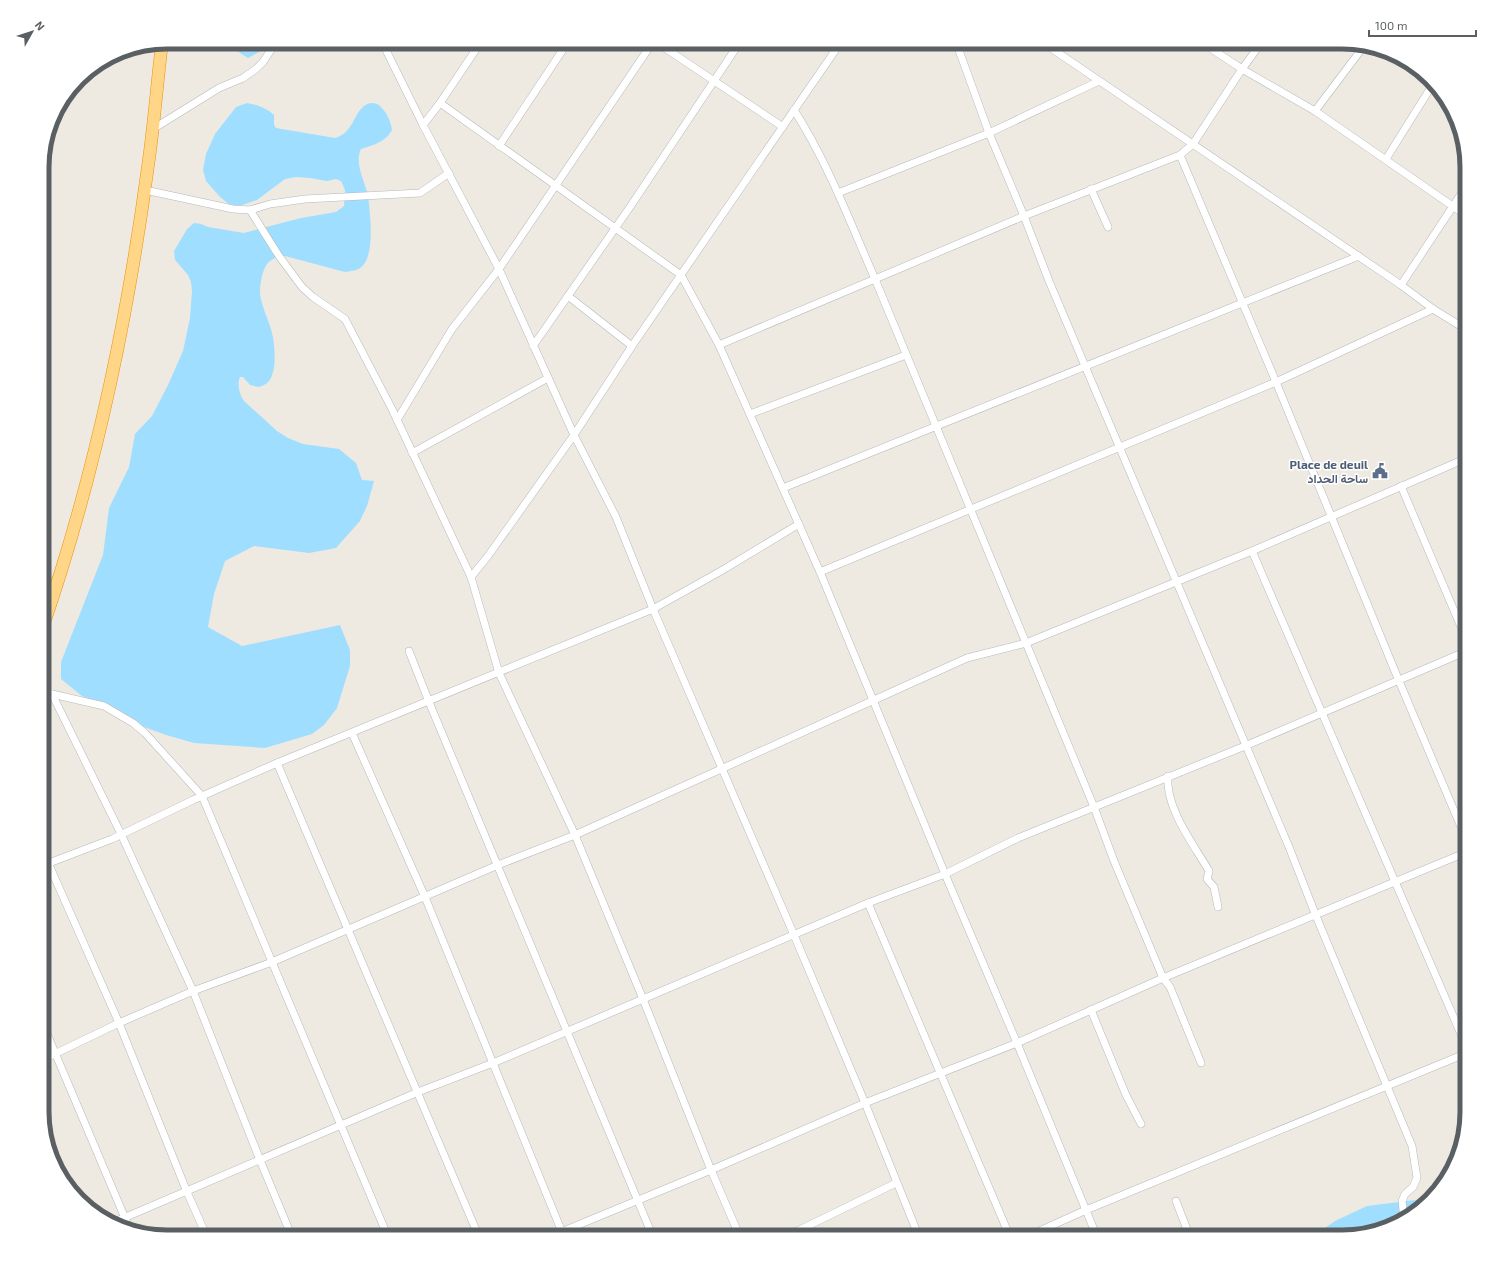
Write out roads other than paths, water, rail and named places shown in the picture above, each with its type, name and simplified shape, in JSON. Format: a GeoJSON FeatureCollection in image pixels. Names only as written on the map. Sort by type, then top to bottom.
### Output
{"type":"FeatureCollection","features":[{"type":"Feature","properties":{"kind":"highway"},"geometry":{"type":"LineString","coordinates":[[49,607],[78,515],[97,444],[124,318],[145,190],[161,49]]}},
{"type":"Feature","properties":{"kind":"street"},"geometry":{"type":"LineString","coordinates":[[153,129],[219,88],[242,78],[256,69],[263,62],[271,49]]}},
{"type":"Feature","properties":{"kind":"street"},"geometry":{"type":"LineString","coordinates":[[388,49],[423,125],[499,269],[574,435],[616,517],[653,610],[865,1103],[916,1230]]}},
{"type":"Feature","properties":{"kind":"street"},"geometry":{"type":"LineString","coordinates":[[423,125],[440,104],[476,49]]}},
{"type":"Feature","properties":{"kind":"street"},"geometry":{"type":"LineString","coordinates":[[499,146],[563,49]]}},
{"type":"Feature","properties":{"kind":"street"},"geometry":{"type":"LineString","coordinates":[[397,420],[452,329],[499,269],[649,49]]}},
{"type":"Feature","properties":{"kind":"street"},"geometry":{"type":"LineString","coordinates":[[665,49],[783,127]]}},
{"type":"Feature","properties":{"kind":"street"},"geometry":{"type":"LineString","coordinates":[[534,346],[616,228],[735,49]]}},
{"type":"Feature","properties":{"kind":"street"},"geometry":{"type":"LineString","coordinates":[[471,577],[488,556],[574,435],[632,346],[836,49]]}},
{"type":"Feature","properties":{"kind":"street"},"geometry":{"type":"LineString","coordinates":[[959,49],[989,133],[1024,216],[1049,282],[1289,847],[1316,916],[1412,1146],[1417,1178],[1413,1188],[1405,1194],[1402,1201],[1403,1213]]}},
{"type":"Feature","properties":{"kind":"street"},"geometry":{"type":"LineString","coordinates":[[1052,49],[1460,325]]}},
{"type":"Feature","properties":{"kind":"street"},"geometry":{"type":"LineString","coordinates":[[1212,49],[1242,70],[1315,111],[1460,211]]}},
{"type":"Feature","properties":{"kind":"street"},"geometry":{"type":"LineString","coordinates":[[719,345],[1024,216],[1153,167],[1180,155],[1193,144],[1257,49]]}},
{"type":"Feature","properties":{"kind":"street"},"geometry":{"type":"LineString","coordinates":[[1315,111],[1360,51]]}},
{"type":"Feature","properties":{"kind":"street"},"geometry":{"type":"LineString","coordinates":[[838,193],[989,133],[1099,80]]}},
{"type":"Feature","properties":{"kind":"street"},"geometry":{"type":"LineString","coordinates":[[1386,159],[1429,88]]}},
{"type":"Feature","properties":{"kind":"street"},"geometry":{"type":"LineString","coordinates":[[440,104],[681,275],[719,345],[820,572],[1094,1230]]}},
{"type":"Feature","properties":{"kind":"street"},"geometry":{"type":"LineString","coordinates":[[794,110],[812,140],[838,193],[875,279],[1094,807],[1117,868],[1163,978],[1170,988],[1201,1063]]}},
{"type":"Feature","properties":{"kind":"street"},"geometry":{"type":"LineString","coordinates":[[1180,155],[1276,382],[1398,681],[1460,825]]}},
{"type":"Feature","properties":{"kind":"street"},"geometry":{"type":"LineString","coordinates":[[145,190],[225,207],[250,210],[290,200],[420,193],[449,173]]}},
{"type":"Feature","properties":{"kind":"street"},"geometry":{"type":"LineString","coordinates":[[1091,190],[1108,228]]}},
{"type":"Feature","properties":{"kind":"street"},"geometry":{"type":"LineString","coordinates":[[1401,285],[1460,196]]}},
{"type":"Feature","properties":{"kind":"street"},"geometry":{"type":"LineString","coordinates":[[250,210],[279,256],[302,286],[313,297],[345,319],[397,420],[471,577],[499,673],[575,835],[643,999],[711,1170],[737,1230]]}},
{"type":"Feature","properties":{"kind":"street"},"geometry":{"type":"LineString","coordinates":[[783,488],[1359,256]]}},
{"type":"Feature","properties":{"kind":"street"},"geometry":{"type":"LineString","coordinates":[[568,296],[632,346]]}},
{"type":"Feature","properties":{"kind":"street"},"geometry":{"type":"LineString","coordinates":[[820,572],[1276,382],[1433,308]]}},
{"type":"Feature","properties":{"kind":"street"},"geometry":{"type":"LineString","coordinates":[[750,414],[906,355]]}},
{"type":"Feature","properties":{"kind":"street"},"geometry":{"type":"LineString","coordinates":[[412,453],[548,378]]}},
{"type":"Feature","properties":{"kind":"street"},"geometry":{"type":"LineString","coordinates":[[49,1057],[119,1023],[193,991],[272,962],[498,865],[575,835],[967,658],[1026,644],[1252,551],[1460,461]]}},
{"type":"Feature","properties":{"kind":"street"},"geometry":{"type":"LineString","coordinates":[[1401,486],[1460,625]]}},
{"type":"Feature","properties":{"kind":"street"},"geometry":{"type":"LineString","coordinates":[[204,1230],[187,1192],[119,1023],[49,863],[106,841],[202,796],[352,732],[653,610],[799,524]]}},
{"type":"Feature","properties":{"kind":"street"},"geometry":{"type":"LineString","coordinates":[[1252,551],[1460,1032]]}},
{"type":"Feature","properties":{"kind":"street"},"geometry":{"type":"LineString","coordinates":[[409,651],[650,1230]]}},
{"type":"Feature","properties":{"kind":"street"},"geometry":{"type":"LineString","coordinates":[[119,1220],[418,1092],[568,1032],[868,903],[945,874],[1018,838],[1245,746],[1460,655]]}},
{"type":"Feature","properties":{"kind":"street"},"geometry":{"type":"LineString","coordinates":[[49,694],[104,706],[133,723],[145,733],[202,796],[385,1230]]}},
{"type":"Feature","properties":{"kind":"street"},"geometry":{"type":"LineString","coordinates":[[52,694],[121,834],[193,991],[289,1230]]}},
{"type":"Feature","properties":{"kind":"street"},"geometry":{"type":"LineString","coordinates":[[352,732],[425,897],[561,1230]]}},
{"type":"Feature","properties":{"kind":"street"},"geometry":{"type":"LineString","coordinates":[[278,763],[476,1230]]}},
{"type":"Feature","properties":{"kind":"street"},"geometry":{"type":"LineString","coordinates":[[1168,776],[1169,795],[1180,821],[1209,871],[1207,879],[1214,887],[1218,907]]}},
{"type":"Feature","properties":{"kind":"street"},"geometry":{"type":"LineString","coordinates":[[572,1230],[865,1103],[1017,1043],[1163,978],[1316,916],[1460,855]]}},
{"type":"Feature","properties":{"kind":"street"},"geometry":{"type":"LineString","coordinates":[[868,903],[1007,1230]]}},
{"type":"Feature","properties":{"kind":"street"},"geometry":{"type":"LineString","coordinates":[[1091,1010],[1126,1095],[1141,1124]]}},
{"type":"Feature","properties":{"kind":"street"},"geometry":{"type":"LineString","coordinates":[[49,1038],[127,1223]]}},
{"type":"Feature","properties":{"kind":"street"},"geometry":{"type":"LineString","coordinates":[[1042,1230],[1086,1210],[1460,1056]]}},
{"type":"Feature","properties":{"kind":"street"},"geometry":{"type":"LineString","coordinates":[[800,1230],[896,1183]]}},
{"type":"Feature","properties":{"kind":"street"},"geometry":{"type":"LineString","coordinates":[[1176,1201],[1187,1230]]}},
{"type":"Feature","properties":{"kind":"water"},"geometry":{"type":"Polygon","coordinates":[[[234,49],[264,49],[248,58],[234,49]]]}},
{"type":"Feature","properties":{"kind":"water"},"geometry":{"type":"Polygon","coordinates":[[[247,103],[262,107],[274,115],[274,125],[276,128],[335,138],[346,132],[364,106],[375,103],[385,112],[390,121],[392,130],[383,140],[361,149],[359,155],[359,167],[368,196],[371,223],[370,245],[365,263],[358,269],[345,272],[285,256],[275,258],[269,262],[265,267],[262,276],[260,294],[273,338],[275,358],[272,377],[268,382],[259,387],[250,385],[243,377],[240,377],[239,380],[239,389],[244,401],[277,431],[288,438],[303,444],[339,449],[356,463],[362,480],[374,481],[367,506],[360,521],[336,548],[309,553],[254,546],[225,561],[214,594],[208,627],[242,646],[340,625],[350,650],[350,666],[337,708],[324,725],[312,734],[265,748],[194,743],[166,735],[144,727],[107,707],[82,696],[61,679],[61,662],[103,555],[109,508],[129,467],[135,434],[152,416],[183,351],[190,318],[192,291],[191,282],[188,275],[175,260],[174,251],[187,229],[194,223],[244,233],[301,218],[336,212],[344,206],[345,190],[341,181],[336,179],[327,181],[296,177],[285,179],[257,200],[239,206],[229,204],[220,197],[206,181],[203,170],[206,154],[215,134],[236,107],[247,103]]]}},
{"type":"Feature","properties":{"kind":"water"},"geometry":{"type":"Polygon","coordinates":[[[1421,1199],[1414,1206],[1401,1214],[1380,1224],[1357,1229],[1322,1230],[1335,1221],[1367,1206],[1421,1199]]]}},
{"type":"Feature","properties":{"kind":"place","name":"Place de deuil ساحة الحداد"},"geometry":{"type":"Point","coordinates":[1380,471]}}]}
